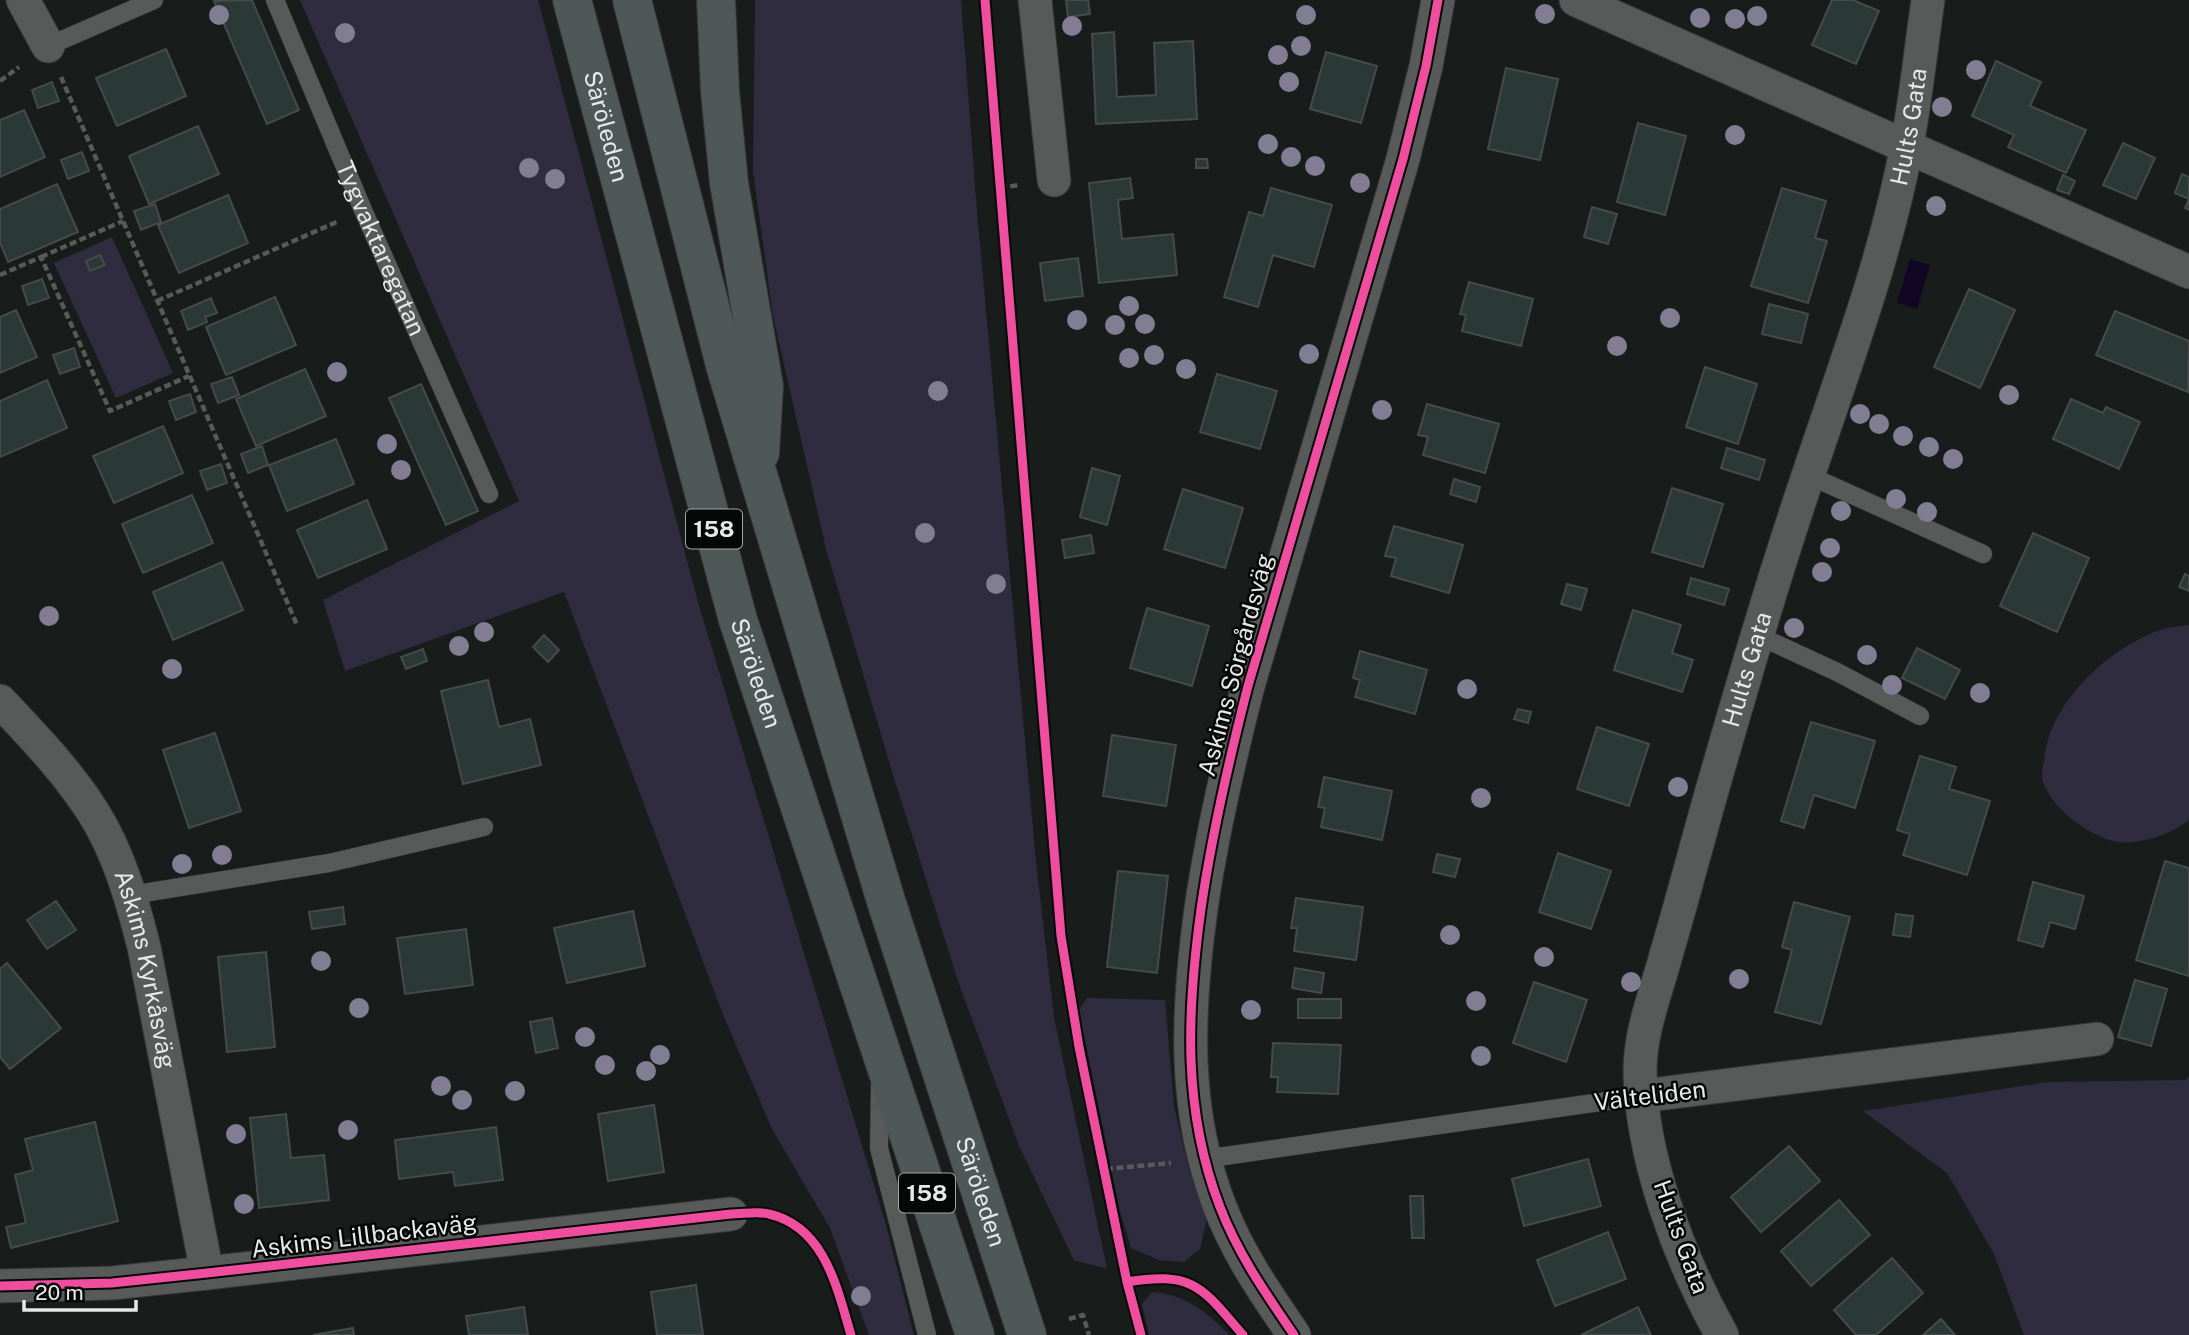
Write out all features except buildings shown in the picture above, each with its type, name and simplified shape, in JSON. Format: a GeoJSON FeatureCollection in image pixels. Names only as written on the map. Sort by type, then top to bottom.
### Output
{"type":"FeatureCollection","features":[{"type":"Feature","properties":{"kind":"main road","name":"Säröleden"},"geometry":{"type":"LineString","coordinates":[[572,0],[738,620],[975,1335]]}},
{"type":"Feature","properties":{"kind":"main road","name":"Säröleden"},"geometry":{"type":"LineString","coordinates":[[632,0],[724,365],[890,914],[1027,1335]]}},
{"type":"Feature","properties":{"kind":"main road"},"geometry":{"type":"LineString","coordinates":[[716,0],[720,91],[729,183],[764,386],[758,476]]}},
{"type":"Feature","properties":{"kind":"street"},"geometry":{"type":"LineString","coordinates":[[23,0],[48,47]]}},
{"type":"Feature","properties":{"kind":"street"},"geometry":{"type":"LineString","coordinates":[[1035,0],[1054,180]]}},
{"type":"Feature","properties":{"kind":"street","name":"Askims Sörgårdsväg"},"geometry":{"type":"LineString","coordinates":[[1294,1335],[1258,1282],[1192,1161],[1189,1032],[1191,976],[1211,839],[1248,686],[1404,159],[1438,0]]}},
{"type":"Feature","properties":{"kind":"street"},"geometry":{"type":"LineString","coordinates":[[1576,0],[2189,272]]}},
{"type":"Feature","properties":{"kind":"street","name":"Hults Gata"},"geometry":{"type":"LineString","coordinates":[[1722,1335],[1688,1269],[1670,1219],[1651,1152],[1640,1068],[1654,993],[1759,636],[1889,223],[1907,146],[1927,0]]}},
{"type":"Feature","properties":{"kind":"street","name":"Askims Kyrkåsväg"},"geometry":{"type":"LineString","coordinates":[[0,701],[61,767],[94,813],[113,849],[131,895],[144,947],[207,1273]]}},
{"type":"Feature","properties":{"kind":"street","name":"Välteliden"},"geometry":{"type":"LineString","coordinates":[[1642,1096],[2097,1039]]}},
{"type":"Feature","properties":{"kind":"street","name":"Askims Lillbackaväg"},"geometry":{"type":"LineString","coordinates":[[0,1286],[112,1283],[731,1214]]}},
{"type":"Feature","properties":{"kind":"lane"},"geometry":{"type":"LineString","coordinates":[[48,47],[154,0]]}},
{"type":"Feature","properties":{"kind":"lane","name":"Tygvaktaregatan"},"geometry":{"type":"LineString","coordinates":[[275,0],[363,210],[489,494]]}},
{"type":"Feature","properties":{"kind":"lane"},"geometry":{"type":"LineString","coordinates":[[1808,475],[1983,554]]}},
{"type":"Feature","properties":{"kind":"lane"},"geometry":{"type":"LineString","coordinates":[[1759,636],[1837,672],[1920,716]]}},
{"type":"Feature","properties":{"kind":"lane"},"geometry":{"type":"LineString","coordinates":[[131,895],[329,863],[484,827]]}},
{"type":"Feature","properties":{"kind":"lane"},"geometry":{"type":"LineString","coordinates":[[880,1050],[879,1147],[927,1335]]}},
{"type":"Feature","properties":{"kind":"lane","name":"Välteliden"},"geometry":{"type":"LineString","coordinates":[[1192,1161],[1642,1096]]}},
{"type":"Feature","properties":{"kind":"path"},"geometry":{"type":"LineString","coordinates":[[48,47],[297,625]]}},
{"type":"Feature","properties":{"kind":"path"},"geometry":{"type":"LineString","coordinates":[[157,301],[363,210]]}},
{"type":"Feature","properties":{"kind":"path"},"geometry":{"type":"LineString","coordinates":[[0,275],[122,221]]}},
{"type":"Feature","properties":{"kind":"path"},"geometry":{"type":"LineString","coordinates":[[40,257],[110,411],[190,376]]}},
{"type":"Feature","properties":{"kind":"path"},"geometry":{"type":"LineString","coordinates":[[1106,1170],[1192,1161]]}},
{"type":"Feature","properties":{"kind":"path"},"geometry":{"type":"LineString","coordinates":[[1069,1319],[1083,1315],[1089,1335]]}},
{"type":"Feature","properties":{"kind":"shaded area"},"geometry":{"type":"Polygon","coordinates":[[[300,0],[538,0],[698,602],[886,1225],[914,1335],[869,1335],[830,1228],[772,1129],[724,1017],[564,592],[345,671],[323,600],[519,501],[300,0]]]}},
{"type":"Feature","properties":{"kind":"shaded area"},"geometry":{"type":"Polygon","coordinates":[[[755,0],[961,0],[977,212],[1036,862],[1054,1017],[1107,1269],[1074,1260],[1020,1148],[960,987],[826,549],[773,316],[753,171],[755,0]]]}},
{"type":"Feature","properties":{"kind":"shaded area"},"geometry":{"type":"Polygon","coordinates":[[[112,237],[173,373],[116,398],[54,263],[112,237]]]}},
{"type":"Feature","properties":{"kind":"shaded area"},"geometry":{"type":"Polygon","coordinates":[[[1910,259],[1930,265],[1917,309],[1897,303],[1910,259]]]}},
{"type":"Feature","properties":{"kind":"shaded area"},"geometry":{"type":"Polygon","coordinates":[[[2189,625],[2189,820],[2172,831],[2151,839],[2129,842],[2109,840],[2089,831],[2061,810],[2048,792],[2042,776],[2050,734],[2072,695],[2105,662],[2143,637],[2163,629],[2189,625]]]}},
{"type":"Feature","properties":{"kind":"shaded area"},"geometry":{"type":"Polygon","coordinates":[[[1087,998],[1165,1000],[1174,1106],[1189,1170],[1207,1219],[1200,1249],[1184,1262],[1159,1260],[1131,1248],[1120,1211],[1079,1010],[1087,998]]]}},
{"type":"Feature","properties":{"kind":"shaded area"},"geometry":{"type":"Polygon","coordinates":[[[2189,1077],[2189,1335],[2024,1335],[1994,1254],[1947,1173],[1863,1111],[2047,1082],[2185,1080],[2189,1077]]]}},
{"type":"Feature","properties":{"kind":"shaded area"},"geometry":{"type":"Polygon","coordinates":[[[1152,1292],[1185,1300],[1213,1319],[1229,1335],[1149,1335],[1142,1304],[1152,1292]]]}},
{"type":"Feature","properties":{"kind":"cycle path"},"geometry":{"type":"LineString","coordinates":[[985,0],[1061,936],[1079,1047],[1127,1282],[1141,1335]]}},
{"type":"Feature","properties":{"kind":"cycle path"},"geometry":{"type":"LineString","coordinates":[[1294,1335],[1235,1241],[1208,1170],[1199,1133],[1191,1060],[1196,947],[1216,825],[1248,686],[1403,159],[1426,66],[1438,0]]}},
{"type":"Feature","properties":{"kind":"cycle path"},"geometry":{"type":"LineString","coordinates":[[0,1286],[112,1283],[731,1214],[760,1213],[788,1221],[816,1246],[834,1279],[851,1335]]}},
{"type":"Feature","properties":{"kind":"cycle path"},"geometry":{"type":"LineString","coordinates":[[1127,1282],[1168,1279],[1195,1287],[1217,1305],[1243,1335]]}}]}
